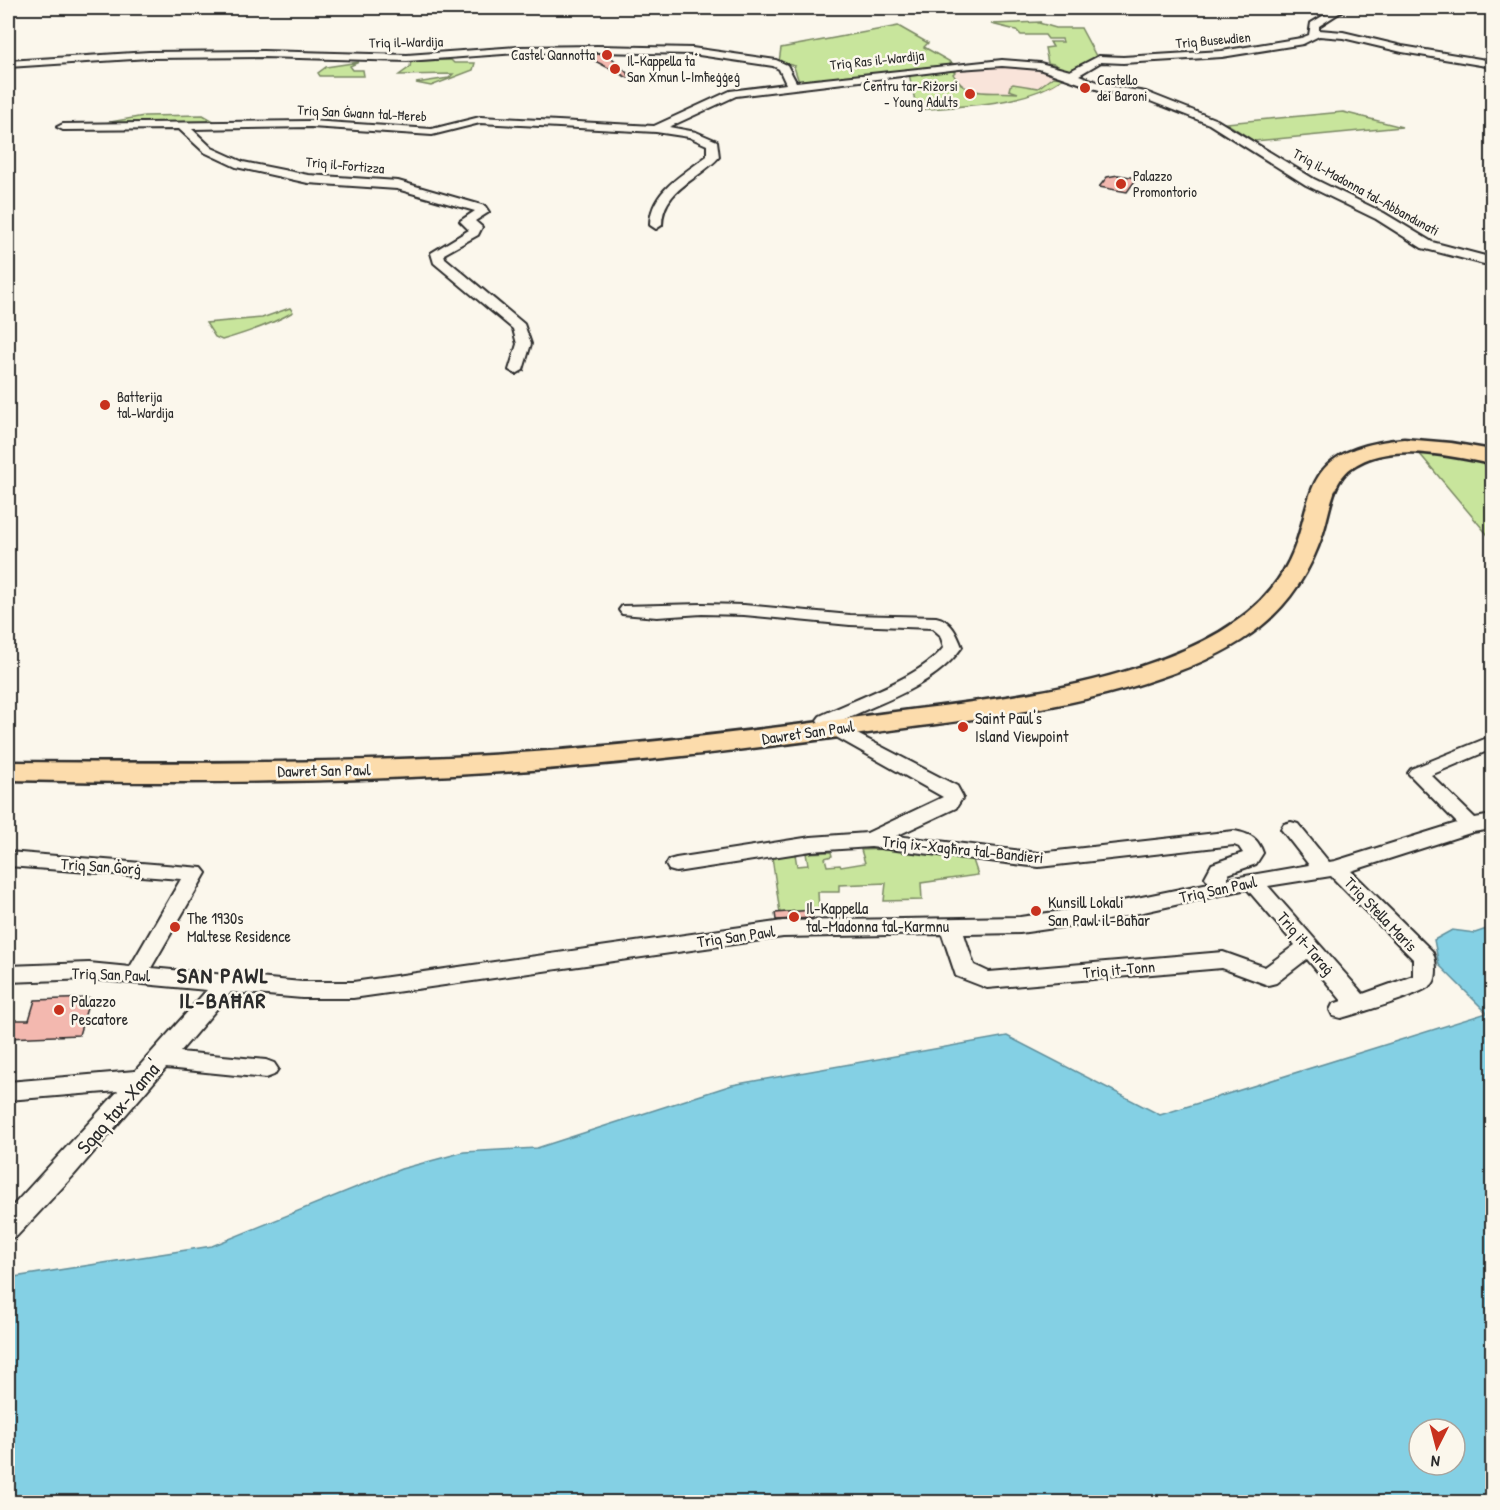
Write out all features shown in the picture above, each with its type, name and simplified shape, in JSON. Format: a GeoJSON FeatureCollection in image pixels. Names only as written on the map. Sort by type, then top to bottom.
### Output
{"type":"FeatureCollection","features":[{"type":"Feature","properties":{"kind":"highway","name":"Dawret San Pawl"},"geometry":{"type":"LineString","coordinates":[[8,771],[212,772],[470,766],[680,749],[1059,684],[1143,663],[1204,637],[1258,599],[1287,557],[1312,476],[1333,456],[1365,444],[1408,439],[1459,443],[1492,450]]}},
{"type":"Feature","properties":{"kind":"highway","name":"Dawret San Pawl"},"geometry":{"type":"LineString","coordinates":[[8,760],[295,760],[542,752],[832,724],[1065,693],[1106,685],[1162,668],[1210,648],[1270,606],[1300,564],[1327,479],[1333,470],[1345,460],[1375,450],[1413,446],[1451,448],[1492,457]]}},
{"type":"Feature","properties":{"kind":"street","name":"Triq Busewdien"},"geometry":{"type":"LineString","coordinates":[[1071,75],[1098,59],[1123,60],[1249,51],[1303,42],[1311,39],[1314,25],[1341,8]]}},
{"type":"Feature","properties":{"kind":"street"},"geometry":{"type":"LineString","coordinates":[[1314,33],[1342,35],[1402,49],[1492,64]]}},
{"type":"Feature","properties":{"kind":"street","name":"Triq il-Wardija"},"geometry":{"type":"LineString","coordinates":[[8,64],[149,55],[263,54],[407,58],[543,49],[692,51],[778,64],[783,67],[792,85]]}},
{"type":"Feature","properties":{"kind":"street","name":"Triq Ras il-Wardija"},"geometry":{"type":"LineString","coordinates":[[656,129],[734,93],[983,64],[1033,65],[1071,75],[1106,89]]}},
{"type":"Feature","properties":{"kind":"street","name":"Triq il-Madonna tal-Abbandunati"},"geometry":{"type":"LineString","coordinates":[[1106,89],[1142,94],[1213,122],[1310,182],[1380,216],[1427,245],[1484,260]]}},
{"type":"Feature","properties":{"kind":"street","name":"Triq San Ġwann tal-Ħereb"},"geometry":{"type":"LineString","coordinates":[[63,127],[311,124],[432,132],[445,130],[472,120],[480,120],[656,129],[692,135],[713,143],[713,157],[662,201],[655,214],[656,225]]}},
{"type":"Feature","properties":{"kind":"street","name":"Triq il-Fortizza"},"geometry":{"type":"LineString","coordinates":[[183,126],[208,150],[240,165],[308,179],[398,185],[481,209],[483,212],[481,215],[466,221],[476,227],[474,231],[438,253],[439,260],[519,327],[524,344],[516,370]]}},
{"type":"Feature","properties":{"kind":"street"},"geometry":{"type":"LineString","coordinates":[[628,610],[657,612],[702,609],[744,610],[850,620],[936,622],[948,633],[953,647],[950,654],[906,683],[832,724]]}},
{"type":"Feature","properties":{"kind":"street"},"geometry":{"type":"LineString","coordinates":[[832,724],[950,791],[953,797],[949,803],[871,840]]}},
{"type":"Feature","properties":{"kind":"street"},"geometry":{"type":"LineString","coordinates":[[1471,825],[1418,773],[1492,742]]}},
{"type":"Feature","properties":{"kind":"street","name":"Triq San Pawl"},"geometry":{"type":"LineString","coordinates":[[8,974],[89,971],[302,990],[353,990],[783,929],[1020,925],[1102,913],[1252,881],[1330,869],[1471,825],[1492,822]]}},
{"type":"Feature","properties":{"kind":"street","name":"Triq Stella Maris"},"geometry":{"type":"LineString","coordinates":[[1292,829],[1330,869],[1424,957],[1424,980],[1350,1007]]}},
{"type":"Feature","properties":{"kind":"street","name":"Triq ix-Xagħra tal-Bandieri"},"geometry":{"type":"LineString","coordinates":[[676,865],[811,844],[871,840],[1039,860],[1234,838],[1244,839],[1251,846],[1253,853],[1249,859],[1219,870],[1216,877],[1223,889]]}},
{"type":"Feature","properties":{"kind":"street","name":"Triq San Ġorġ"},"geometry":{"type":"LineString","coordinates":[[8,859],[195,873],[137,974]]}},
{"type":"Feature","properties":{"kind":"street","name":"Triq it-Taraġ"},"geometry":{"type":"LineString","coordinates":[[1252,881],[1309,946],[1350,1007]]}},
{"type":"Feature","properties":{"kind":"street","name":"Triq it-Tonn"},"geometry":{"type":"LineString","coordinates":[[951,927],[964,970],[987,980],[1223,960],[1268,977],[1309,946]]}},
{"type":"Feature","properties":{"kind":"street","name":"Sqaq tax-Xama'"},"geometry":{"type":"LineString","coordinates":[[8,1228],[64,1169],[227,982]]}},
{"type":"Feature","properties":{"kind":"street"},"geometry":{"type":"LineString","coordinates":[[161,1059],[266,1069]]}},
{"type":"Feature","properties":{"kind":"street"},"geometry":{"type":"LineString","coordinates":[[8,1090],[141,1080]]}},
{"type":"Feature","properties":{"kind":"shaded area","name":"Ċentru tar-Riżorsi - Young Adults"},"geometry":{"type":"Polygon","coordinates":[[[1004,65],[1045,69],[1067,76],[1052,87],[1002,101],[917,110],[909,74],[1004,65]]]}},
{"type":"Feature","properties":{"kind":"green space"},"geometry":{"type":"Polygon","coordinates":[[[1041,22],[1039,23],[1056,28],[1081,28],[1097,58],[1069,72],[1048,63],[1045,48],[1053,47],[1050,42],[1063,42],[1062,39],[1048,39],[1045,35],[1021,35],[1016,30],[991,24],[1041,22]]]}},
{"type":"Feature","properties":{"kind":"green space"},"geometry":{"type":"Polygon","coordinates":[[[898,26],[928,43],[924,47],[954,64],[799,82],[795,66],[779,62],[781,48],[898,26]]]}},
{"type":"Feature","properties":{"kind":"green space"},"geometry":{"type":"Polygon","coordinates":[[[451,60],[454,63],[475,63],[473,70],[431,86],[416,83],[449,78],[453,74],[399,75],[410,67],[411,61],[451,60]]]}},
{"type":"Feature","properties":{"kind":"green space"},"geometry":{"type":"Polygon","coordinates":[[[359,62],[350,66],[353,70],[363,70],[364,76],[320,76],[318,73],[326,67],[359,62]]]}},
{"type":"Feature","properties":{"kind":"green space"},"geometry":{"type":"Polygon","coordinates":[[[949,69],[955,72],[953,74],[966,88],[982,92],[1018,93],[1009,90],[1010,86],[1013,84],[1038,88],[1053,77],[1064,78],[1048,87],[1012,99],[917,110],[909,74],[949,69]]]}},
{"type":"Feature","properties":{"kind":"green space"},"geometry":{"type":"Polygon","coordinates":[[[1343,112],[1402,127],[1254,141],[1226,123],[1343,112]]]}},
{"type":"Feature","properties":{"kind":"green space"},"geometry":{"type":"Polygon","coordinates":[[[203,115],[219,124],[121,126],[105,123],[144,116],[203,115]]]}},
{"type":"Feature","properties":{"kind":"green space"},"geometry":{"type":"Polygon","coordinates":[[[290,308],[293,312],[276,321],[222,340],[215,337],[206,323],[262,318],[290,308]]]}},
{"type":"Feature","properties":{"kind":"green space"},"geometry":{"type":"Polygon","coordinates":[[[1419,453],[1455,454],[1492,465],[1492,540],[1419,453]]]}},
{"type":"Feature","properties":{"kind":"green space"},"geometry":{"type":"Polygon","coordinates":[[[886,849],[972,857],[978,875],[921,883],[922,900],[884,901],[886,883],[839,885],[839,892],[818,892],[819,910],[780,913],[772,857],[795,854],[797,866],[808,865],[806,853],[831,852],[832,856],[825,858],[827,866],[840,865],[841,867],[865,863],[861,850],[886,849]]]}},
{"type":"Feature","properties":{"kind":"water"},"geometry":{"type":"Polygon","coordinates":[[[1492,927],[1492,1502],[8,1502],[8,1278],[212,1246],[401,1169],[464,1152],[537,1148],[732,1085],[1007,1036],[1160,1115],[1487,1013],[1439,965],[1434,940],[1452,930],[1475,933],[1492,927]]]}},
{"type":"Feature","properties":{"kind":"building"},"geometry":{"type":"Polygon","coordinates":[[[594,54],[608,54],[630,76],[628,78],[595,61],[594,54]]]}},
{"type":"Feature","properties":{"kind":"building","name":"Palazzo Promontorio"},"geometry":{"type":"Polygon","coordinates":[[[1118,175],[1137,178],[1127,192],[1099,187],[1107,177],[1118,175]]]}},
{"type":"Feature","properties":{"kind":"building","name":"Il-Kappella tal-Madonna tal-Karmnu"},"geometry":{"type":"Polygon","coordinates":[[[812,910],[813,918],[776,920],[775,913],[812,910]]]}},
{"type":"Feature","properties":{"kind":"building","name":"Palazzo Pescatore"},"geometry":{"type":"Polygon","coordinates":[[[90,998],[79,1035],[8,1038],[13,1020],[29,1020],[35,1000],[90,998]]]}},
{"type":"Feature","properties":{"kind":"place","name":"Castel Qannotta"},"geometry":{"type":"Point","coordinates":[607,55]}},
{"type":"Feature","properties":{"kind":"place","name":"Il-Kappella ta' San Xmun l-Imħeġġeġ"},"geometry":{"type":"Point","coordinates":[615,69]}},
{"type":"Feature","properties":{"kind":"place","name":"Castello dei Baroni"},"geometry":{"type":"Point","coordinates":[1085,88]}},
{"type":"Feature","properties":{"kind":"place","name":"Ċentru tar-Riżorsi - Young Adults"},"geometry":{"type":"Point","coordinates":[970,94]}},
{"type":"Feature","properties":{"kind":"place","name":"Palazzo Promontorio"},"geometry":{"type":"Point","coordinates":[1121,184]}},
{"type":"Feature","properties":{"kind":"place","name":"Batterija tal-Wardija"},"geometry":{"type":"Point","coordinates":[105,405]}},
{"type":"Feature","properties":{"kind":"place","name":"Saint Paul's Island Viewpoint"},"geometry":{"type":"Point","coordinates":[963,727]}},
{"type":"Feature","properties":{"kind":"place","name":"Kunsill Lokali San Pawl il-Baħar"},"geometry":{"type":"Point","coordinates":[1036,911]}},
{"type":"Feature","properties":{"kind":"place","name":"Il-Kappella tal-Madonna tal-Karmnu"},"geometry":{"type":"Point","coordinates":[794,917]}},
{"type":"Feature","properties":{"kind":"place","name":"The 1930s Maltese Residence"},"geometry":{"type":"Point","coordinates":[175,927]}},
{"type":"Feature","properties":{"kind":"place","name":"Palazzo Pescatore"},"geometry":{"type":"Point","coordinates":[59,1010]}},
{"type":"Feature","properties":{"kind":"district","name":"SAN PAWL IL-BAĦAR"},"geometry":{"type":"Point","coordinates":[223,988]}}]}
